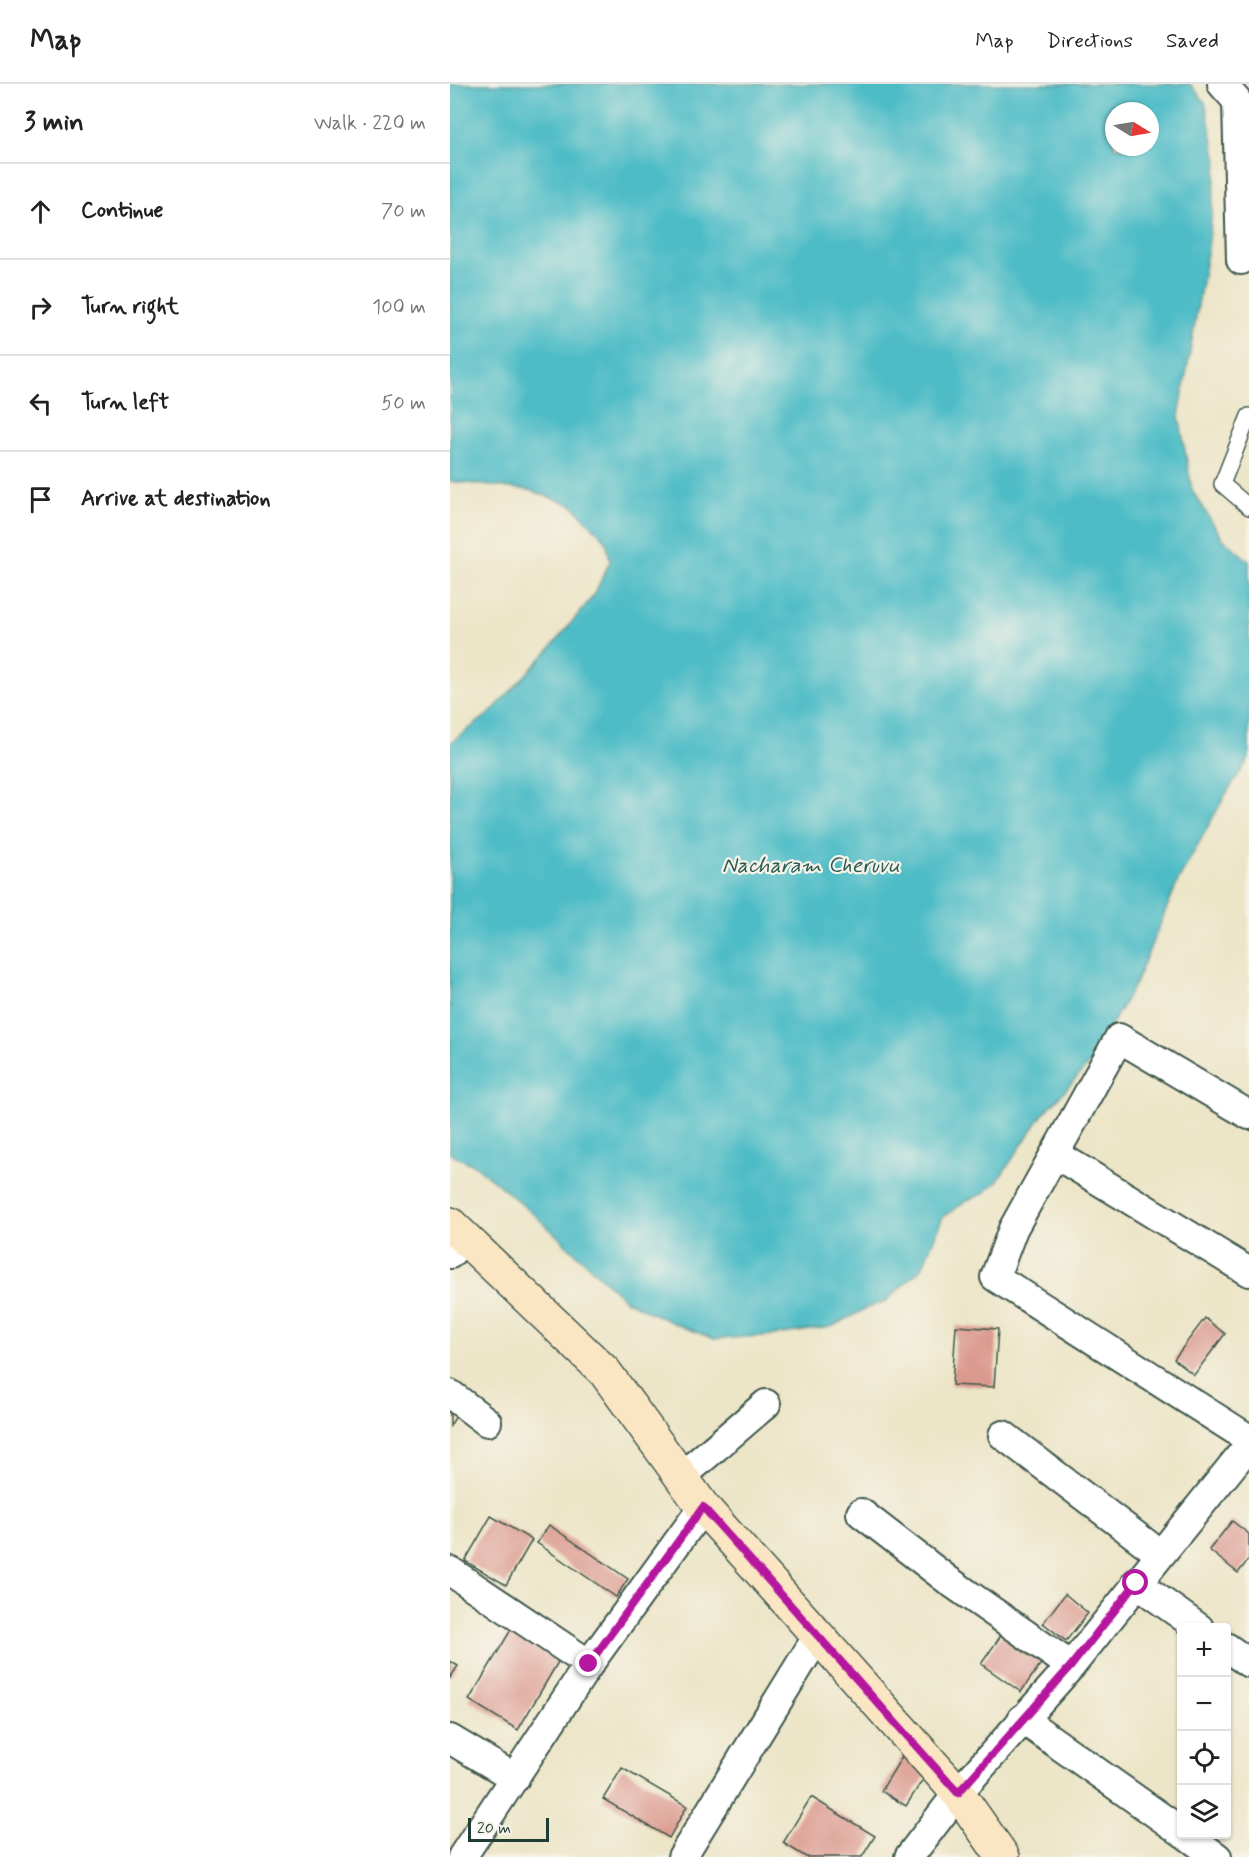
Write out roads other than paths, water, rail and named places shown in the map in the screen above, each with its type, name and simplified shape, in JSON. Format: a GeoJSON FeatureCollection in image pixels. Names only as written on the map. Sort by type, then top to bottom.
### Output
{"type":"FeatureCollection","features":[{"type":"Feature","properties":{"kind":"street"},"geometry":{"type":"LineString","coordinates":[[1222,84],[1237,101],[1240,260]]}},
{"type":"Feature","properties":{"kind":"street"},"geometry":{"type":"LineString","coordinates":[[1249,1115],[1119,1038],[1013,1228],[995,1277],[1249,1439]]}},
{"type":"Feature","properties":{"kind":"street"},"geometry":{"type":"LineString","coordinates":[[1055,1154],[1249,1272]]}},
{"type":"Feature","properties":{"kind":"street"},"geometry":{"type":"LineString","coordinates":[[455,1238],[605,1372],[703,1507],[958,1793],[1003,1857]]}},
{"type":"Feature","properties":{"kind":"street"},"geometry":{"type":"LineString","coordinates":[[450,1394],[487,1422]]}},
{"type":"Feature","properties":{"kind":"street"},"geometry":{"type":"LineString","coordinates":[[681,1477],[766,1404]]}},
{"type":"Feature","properties":{"kind":"street"},"geometry":{"type":"LineString","coordinates":[[1003,1436],[1160,1554]]}},
{"type":"Feature","properties":{"kind":"street"},"geometry":{"type":"LineString","coordinates":[[909,1857],[958,1793],[1071,1666],[1249,1445]]}},
{"type":"Feature","properties":{"kind":"street"},"geometry":{"type":"LineString","coordinates":[[462,1857],[589,1664],[703,1507]]}},
{"type":"Feature","properties":{"kind":"street"},"geometry":{"type":"LineString","coordinates":[[861,1513],[950,1581],[1071,1666]]}},
{"type":"Feature","properties":{"kind":"street"},"geometry":{"type":"LineString","coordinates":[[450,1571],[589,1664]]}},
{"type":"Feature","properties":{"kind":"street"},"geometry":{"type":"LineString","coordinates":[[1136,1583],[1192,1623]]}},
{"type":"Feature","properties":{"kind":"street"},"geometry":{"type":"LineString","coordinates":[[682,1857],[817,1636]]}},
{"type":"Feature","properties":{"kind":"street"},"geometry":{"type":"LineString","coordinates":[[1231,1650],[1249,1663]]}},
{"type":"Feature","properties":{"kind":"street"},"geometry":{"type":"LineString","coordinates":[[1022,1719],[1177,1828]]}},
{"type":"Feature","properties":{"kind":"street"},"geometry":{"type":"LineString","coordinates":[[450,1739],[514,1778]]}},
{"type":"Feature","properties":{"kind":"street"},"geometry":{"type":"LineString","coordinates":[[1192,1839],[1217,1857]]}},
{"type":"Feature","properties":{"kind":"lane"},"geometry":{"type":"LineString","coordinates":[[1249,416],[1222,484],[1249,507]]}},
{"type":"Feature","properties":{"kind":"water","name":"Nacharam Cheruvu"},"geometry":{"type":"Polygon","coordinates":[[[450,84],[1190,84],[1205,102],[1217,162],[1209,241],[1179,416],[1192,490],[1222,538],[1249,561],[1249,759],[1227,792],[1178,881],[1136,982],[1089,1064],[1041,1117],[996,1183],[981,1195],[968,1200],[943,1217],[922,1268],[886,1301],[869,1307],[831,1327],[776,1335],[714,1339],[673,1323],[625,1300],[537,1217],[476,1166],[450,1154],[450,743],[490,713],[549,650],[594,595],[610,561],[606,541],[572,505],[529,490],[450,481],[450,84]]]}}]}
